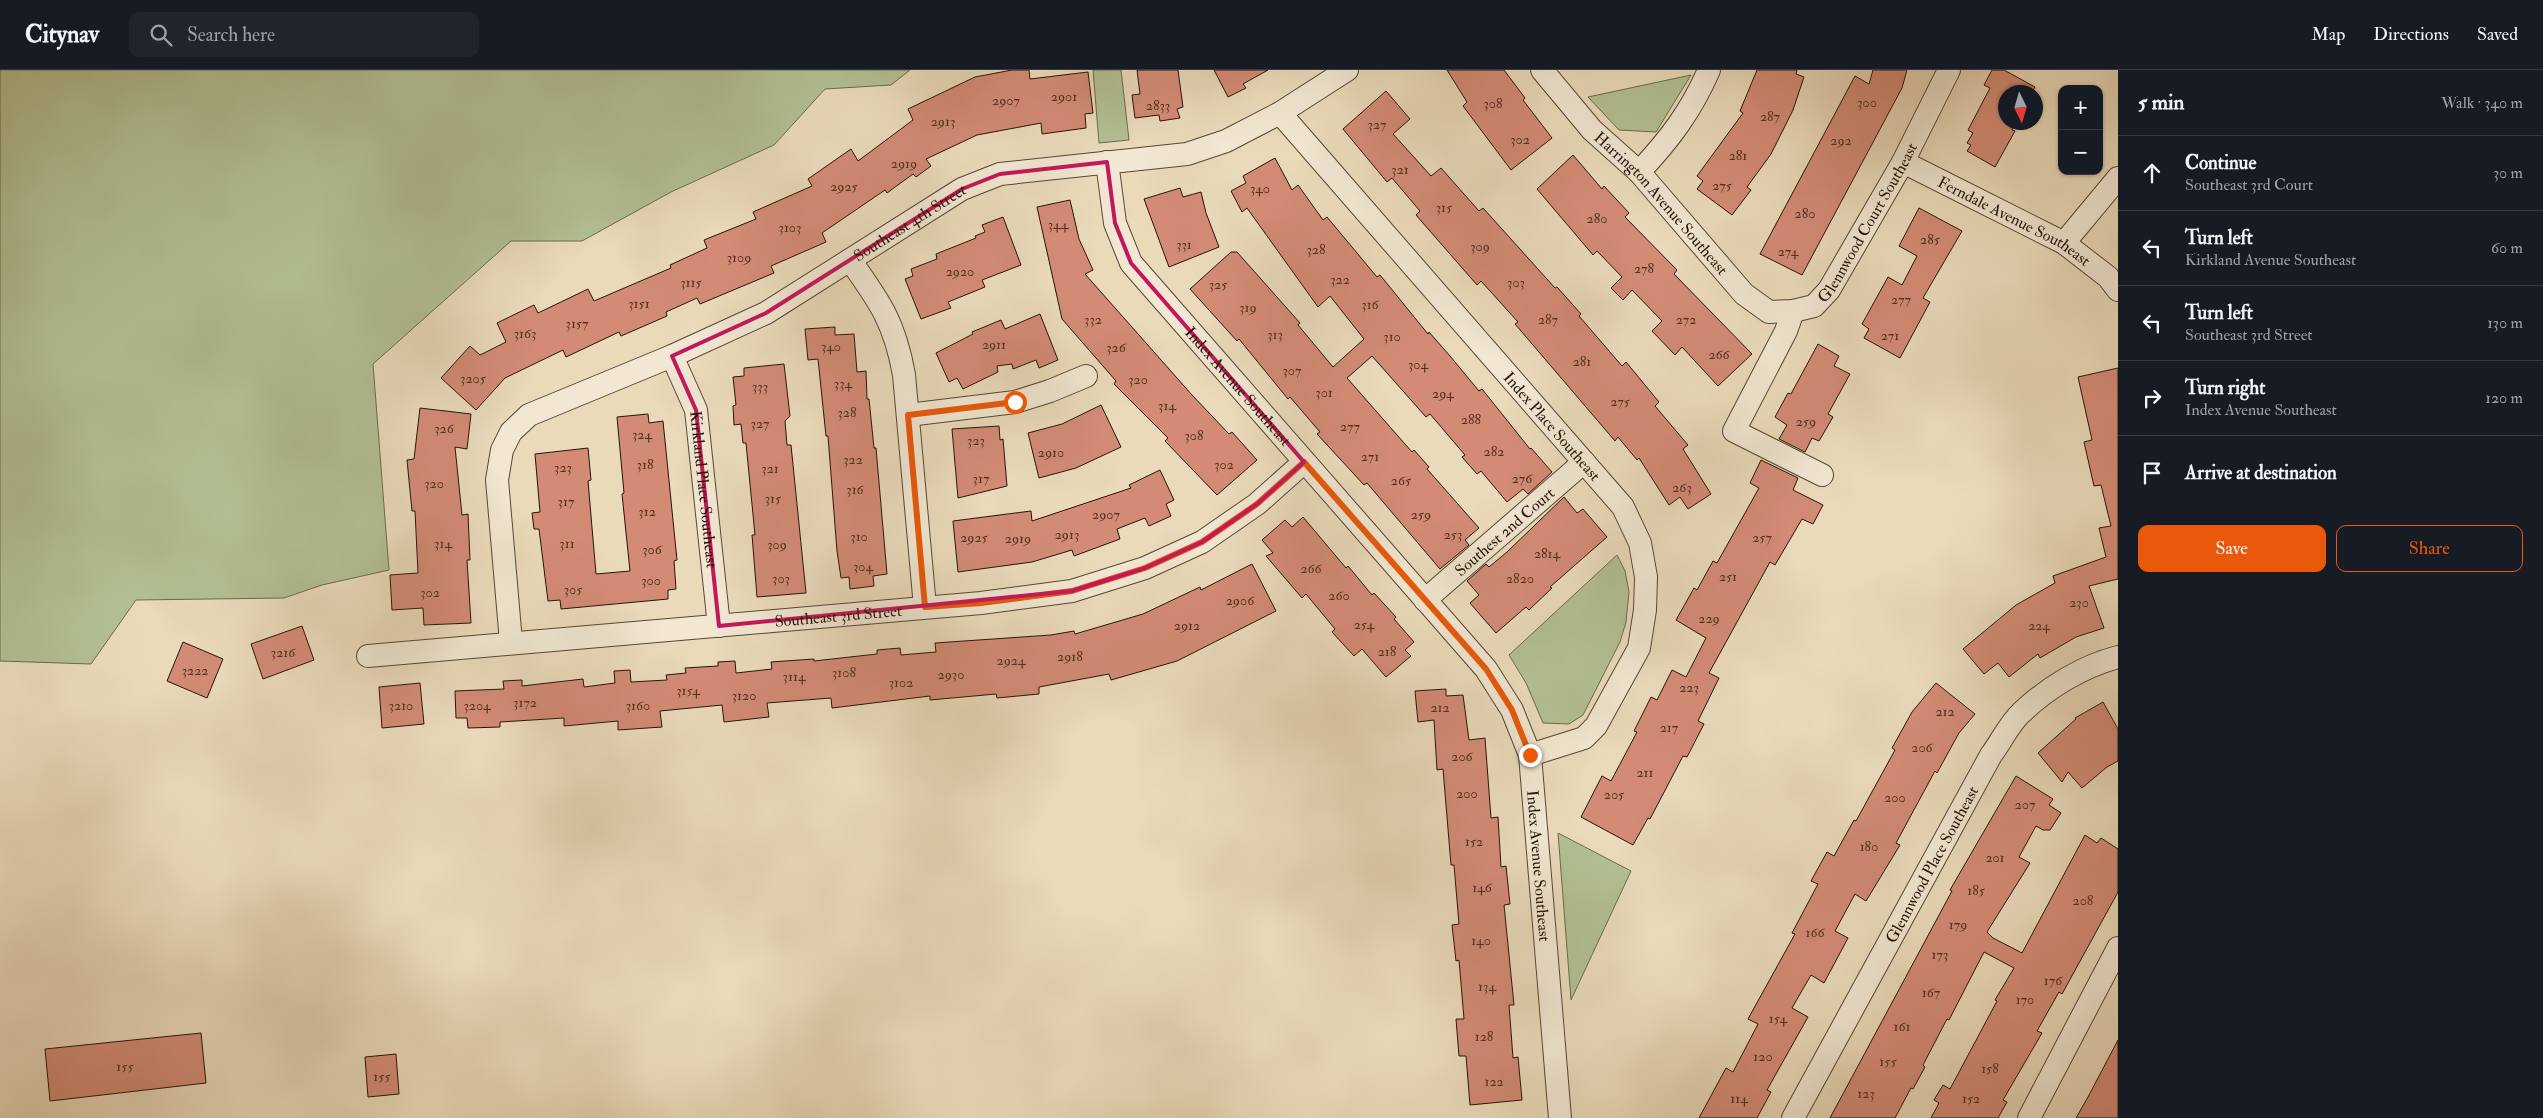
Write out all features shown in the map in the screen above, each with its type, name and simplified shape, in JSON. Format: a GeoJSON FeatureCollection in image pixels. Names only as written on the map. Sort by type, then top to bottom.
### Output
{"type":"FeatureCollection","features":[{"type":"Feature","properties":{"kind":"street","name":"Southeast 4th Street"},"geometry":{"type":"LineString","coordinates":[[511,642],[497,480],[502,450],[511,432],[530,415],[672,356],[766,313],[962,188],[1000,174],[1187,154],[1226,141],[1280,113],[1347,70]]}},
{"type":"Feature","properties":{"kind":"street","name":"Harrington Avenue Southeast"},"geometry":{"type":"LineString","coordinates":[[1542,70],[1592,130],[1639,172],[1744,294],[1769,312],[1793,311]]}},
{"type":"Feature","properties":{"kind":"street"},"geometry":{"type":"LineString","coordinates":[[1639,172],[1670,139],[1697,98],[1709,70]]}},
{"type":"Feature","properties":{"kind":"street","name":"Glennwood Court Southeast"},"geometry":{"type":"LineString","coordinates":[[1793,311],[1814,306],[1829,290],[1903,162],[1949,70]]}},
{"type":"Feature","properties":{"kind":"street","name":"Index Place Southeast"},"geometry":{"type":"LineString","coordinates":[[1280,113],[1623,507],[1640,543],[1646,577],[1645,610],[1639,648],[1596,726],[1584,738],[1530,755]]}},
{"type":"Feature","properties":{"kind":"street","name":"Index Avenue Southeast"},"geometry":{"type":"LineString","coordinates":[[1107,162],[1115,223],[1131,263],[1486,669],[1512,710],[1530,755],[1560,1118]]}},
{"type":"Feature","properties":{"kind":"street","name":"Ferndale Avenue Southeast"},"geometry":{"type":"LineString","coordinates":[[1903,162],[2064,243],[2108,277],[2118,290]]}},
{"type":"Feature","properties":{"kind":"street"},"geometry":{"type":"LineString","coordinates":[[2064,243],[2118,178]]}},
{"type":"Feature","properties":{"kind":"street"},"geometry":{"type":"LineString","coordinates":[[850,260],[884,309],[899,343],[908,415],[925,607]]}},
{"type":"Feature","properties":{"kind":"street"},"geometry":{"type":"LineString","coordinates":[[1793,311],[1786,331],[1734,431],[1822,475]]}},
{"type":"Feature","properties":{"kind":"street","name":"Kirkland Place Southeast"},"geometry":{"type":"LineString","coordinates":[[672,356],[696,410],[719,626]]}},
{"type":"Feature","properties":{"kind":"street"},"geometry":{"type":"LineString","coordinates":[[908,415],[1015,402],[1050,391],[1086,376]]}},
{"type":"Feature","properties":{"kind":"street","name":"Southeast 3rd Street"},"geometry":{"type":"LineString","coordinates":[[368,656],[511,642],[981,603],[1072,591],[1145,568],[1202,542],[1257,504],[1304,462]]}},
{"type":"Feature","properties":{"kind":"street","name":"Southest 2nd Court"},"geometry":{"type":"LineString","coordinates":[[1425,600],[1584,462]]}},
{"type":"Feature","properties":{"kind":"street","name":"Glennwood Place Southeast"},"geometry":{"type":"LineString","coordinates":[[1793,1118],[1991,755],[2014,722],[2020,714],[2058,684],[2102,661],[2118,657]]}},
{"type":"Feature","properties":{"kind":"street"},"geometry":{"type":"LineString","coordinates":[[2029,1118],[2118,948]]}},
{"type":"Feature","properties":{"kind":"highlighted area"},"geometry":{"type":"Polygon","coordinates":[[[1107,162],[1115,223],[1131,263],[1304,462],[1257,504],[1202,542],[1145,568],[1072,591],[719,626],[696,410],[672,356],[766,313],[962,189],[1000,174],[1107,162]]]}},
{"type":"Feature","properties":{"kind":"green space"},"geometry":{"type":"Polygon","coordinates":[[[0,70],[910,70],[891,85],[825,89],[774,145],[671,192],[582,241],[511,241],[373,364],[389,570],[322,585],[284,598],[136,600],[91,664],[0,661],[0,70]]]}},
{"type":"Feature","properties":{"kind":"green space"},"geometry":{"type":"Polygon","coordinates":[[[1093,70],[1121,70],[1129,140],[1099,143],[1093,70]]]}},
{"type":"Feature","properties":{"kind":"green space"},"geometry":{"type":"Polygon","coordinates":[[[1691,75],[1656,132],[1619,130],[1588,97],[1691,75]]]}},
{"type":"Feature","properties":{"kind":"green space"},"geometry":{"type":"Polygon","coordinates":[[[1617,555],[1625,571],[1629,592],[1626,622],[1620,642],[1583,715],[1569,724],[1543,723],[1526,683],[1509,655],[1617,555]]]}},
{"type":"Feature","properties":{"kind":"green space"},"geometry":{"type":"Polygon","coordinates":[[[1558,833],[1631,871],[1571,1000],[1558,833]]]}},
{"type":"Feature","properties":{"kind":"building"},"geometry":{"type":"Polygon","coordinates":[[[1012,70],[1029,70],[1030,79],[1088,72],[1093,113],[1085,114],[1086,128],[1042,134],[1041,123],[977,135],[926,159],[931,166],[916,177],[913,174],[887,193],[885,190],[822,233],[826,242],[771,266],[774,273],[700,304],[697,298],[666,312],[667,316],[621,336],[619,332],[566,357],[563,350],[505,378],[476,410],[441,378],[470,346],[480,355],[506,342],[497,323],[534,305],[538,313],[588,289],[594,301],[671,268],[670,265],[707,248],[704,240],[756,219],[753,212],[812,186],[808,179],[851,149],[858,161],[913,120],[908,109],[975,77],[1012,70]]]}},
{"type":"Feature","properties":{"kind":"building"},"geometry":{"type":"Polygon","coordinates":[[[1137,70],[1178,70],[1183,107],[1177,109],[1180,118],[1160,121],[1159,115],[1135,118],[1132,95],[1140,94],[1137,70]]]}},
{"type":"Feature","properties":{"kind":"building"},"geometry":{"type":"Polygon","coordinates":[[[1214,70],[1268,70],[1243,84],[1246,88],[1228,97],[1214,70]]]}},
{"type":"Feature","properties":{"kind":"building"},"geometry":{"type":"Polygon","coordinates":[[[1447,70],[1504,70],[1525,98],[1523,100],[1552,138],[1511,170],[1463,106],[1467,102],[1447,70]]]}},
{"type":"Feature","properties":{"kind":"building"},"geometry":{"type":"Polygon","coordinates":[[[1757,70],[1797,70],[1796,74],[1804,77],[1793,110],[1771,154],[1747,187],[1751,190],[1732,215],[1697,189],[1703,181],[1697,176],[1743,113],[1740,111],[1757,70]]]}},
{"type":"Feature","properties":{"kind":"building"},"geometry":{"type":"Polygon","coordinates":[[[1873,70],[1907,70],[1902,88],[1802,275],[1760,254],[1855,76],[1869,84],[1873,70]]]}},
{"type":"Feature","properties":{"kind":"building"},"geometry":{"type":"Polygon","coordinates":[[[1992,70],[2004,70],[2031,85],[1998,85],[1998,130],[2015,131],[1995,167],[1967,151],[1971,145],[1967,143],[1973,133],[1968,130],[1990,88],[1984,85],[1992,70]]]}},
{"type":"Feature","properties":{"kind":"building"},"geometry":{"type":"Polygon","coordinates":[[[1386,91],[1410,119],[1393,134],[1431,176],[1441,168],[1479,211],[1483,208],[1581,314],[1579,316],[1622,366],[1626,362],[1659,402],[1655,406],[1688,445],[1683,449],[1711,494],[1688,509],[1680,497],[1669,505],[1639,458],[1637,460],[1618,437],[1615,441],[1515,324],[1518,322],[1481,281],[1477,285],[1416,215],[1420,211],[1392,178],[1387,182],[1343,129],[1386,91]]]}},
{"type":"Feature","properties":{"kind":"building"},"geometry":{"type":"Polygon","coordinates":[[[1573,155],[1602,189],[1604,186],[1629,213],[1625,217],[1677,270],[1674,274],[1752,354],[1718,386],[1682,347],[1675,355],[1652,331],[1662,321],[1632,290],[1623,300],[1611,288],[1622,277],[1597,251],[1593,255],[1537,189],[1573,155]]]}},
{"type":"Feature","properties":{"kind":"building"},"geometry":{"type":"Polygon","coordinates":[[[1275,158],[1292,190],[1298,185],[1323,220],[1327,217],[1377,277],[1380,275],[1428,334],[1429,332],[1479,391],[1482,389],[1530,449],[1552,472],[1528,494],[1523,489],[1507,502],[1481,471],[1477,474],[1462,457],[1465,455],[1430,414],[1426,417],[1372,356],[1347,378],[1412,452],[1414,450],[1429,467],[1427,469],[1479,528],[1465,540],[1469,545],[1440,569],[1367,483],[1364,485],[1317,434],[1320,432],[1290,397],[1288,399],[1239,339],[1237,341],[1190,289],[1231,252],[1237,252],[1300,323],[1298,325],[1333,367],[1364,339],[1330,296],[1318,307],[1247,208],[1242,212],[1231,191],[1246,183],[1243,176],[1275,158]]]}},
{"type":"Feature","properties":{"kind":"building"},"geometry":{"type":"Polygon","coordinates":[[[1180,188],[1183,197],[1201,192],[1206,213],[1219,247],[1169,267],[1144,199],[1180,188]]]}},
{"type":"Feature","properties":{"kind":"building"},"geometry":{"type":"Polygon","coordinates":[[[1070,200],[1079,239],[1093,270],[1085,274],[1192,395],[1229,434],[1232,432],[1257,460],[1217,495],[1165,441],[1168,438],[1114,384],[1116,381],[1062,319],[1037,207],[1070,200]]]}},
{"type":"Feature","properties":{"kind":"building"},"geometry":{"type":"Polygon","coordinates":[[[1919,208],[1962,231],[1923,298],[1930,302],[1900,358],[1864,338],[1869,329],[1862,324],[1888,277],[1902,285],[1917,256],[1899,246],[1919,208]]]}},
{"type":"Feature","properties":{"kind":"building"},"geometry":{"type":"Polygon","coordinates":[[[1003,217],[1021,265],[982,280],[985,287],[948,302],[951,308],[921,319],[905,279],[913,276],[911,269],[937,259],[936,254],[976,238],[975,236],[985,232],[982,225],[1003,217]]]}},
{"type":"Feature","properties":{"kind":"building"},"geometry":{"type":"Polygon","coordinates":[[[1040,314],[1058,360],[1039,368],[1036,360],[1013,369],[1012,364],[997,366],[998,372],[963,389],[957,378],[949,382],[936,353],[973,334],[972,332],[1001,320],[1005,329],[1040,314]]]}},
{"type":"Feature","properties":{"kind":"building"},"geometry":{"type":"Polygon","coordinates":[[[835,327],[835,335],[854,334],[857,372],[866,371],[867,399],[869,399],[874,448],[876,448],[887,574],[873,576],[874,586],[850,589],[849,577],[841,578],[837,551],[828,436],[826,436],[818,359],[808,360],[805,329],[835,327]]]}},
{"type":"Feature","properties":{"kind":"building"},"geometry":{"type":"Polygon","coordinates":[[[1818,344],[1839,356],[1834,366],[1850,374],[1828,414],[1833,417],[1819,441],[1812,438],[1805,452],[1779,439],[1787,425],[1775,417],[1788,393],[1791,394],[1818,344]]]}},
{"type":"Feature","properties":{"kind":"building"},"geometry":{"type":"Polygon","coordinates":[[[784,364],[790,416],[785,421],[787,445],[791,445],[806,593],[757,597],[752,535],[755,535],[746,443],[743,443],[741,424],[734,425],[733,406],[736,405],[733,377],[744,376],[744,368],[784,364]]]}},
{"type":"Feature","properties":{"kind":"building"},"geometry":{"type":"Polygon","coordinates":[[[2118,368],[2118,579],[2089,586],[2104,628],[2076,637],[2040,658],[2038,654],[2009,677],[1998,663],[1984,674],[1963,649],[2016,605],[2055,583],[2053,576],[2106,557],[2099,528],[2111,526],[2101,485],[2094,486],[2084,442],[2092,440],[2078,377],[2118,368]]]}},
{"type":"Feature","properties":{"kind":"building"},"geometry":{"type":"Polygon","coordinates":[[[1101,405],[1121,447],[1076,468],[1039,478],[1028,433],[1062,424],[1101,405]]]}},
{"type":"Feature","properties":{"kind":"building"},"geometry":{"type":"Polygon","coordinates":[[[420,408],[471,414],[467,449],[455,447],[462,515],[468,514],[470,560],[467,560],[471,623],[424,625],[423,608],[392,610],[390,575],[418,573],[415,511],[412,511],[407,460],[414,459],[420,408]]]}},
{"type":"Feature","properties":{"kind":"building"},"geometry":{"type":"Polygon","coordinates":[[[648,414],[649,423],[663,421],[677,560],[674,561],[676,589],[668,590],[668,599],[561,609],[560,600],[548,601],[539,529],[534,529],[532,513],[540,512],[535,454],[588,448],[591,480],[588,481],[596,574],[630,571],[617,417],[648,414]]]}},
{"type":"Feature","properties":{"kind":"building"},"geometry":{"type":"Polygon","coordinates":[[[999,426],[1000,440],[1003,439],[1007,486],[958,498],[952,429],[999,426]]]}},
{"type":"Feature","properties":{"kind":"building"},"geometry":{"type":"Polygon","coordinates":[[[1761,460],[1798,478],[1793,490],[1823,505],[1813,524],[1802,519],[1775,565],[1770,562],[1709,673],[1719,678],[1698,721],[1704,724],[1687,757],[1683,756],[1650,819],[1648,818],[1633,845],[1581,817],[1602,776],[1611,781],[1637,732],[1634,731],[1651,697],[1657,700],[1672,670],[1686,677],[1706,638],[1676,620],[1694,588],[1697,590],[1713,561],[1717,563],[1759,488],[1750,483],[1761,460]]]}},
{"type":"Feature","properties":{"kind":"building"},"geometry":{"type":"Polygon","coordinates":[[[1160,470],[1174,500],[1166,504],[1171,516],[1149,526],[1145,518],[1117,529],[1120,539],[1074,556],[1072,550],[1032,562],[958,572],[953,521],[1031,511],[1032,521],[1131,488],[1129,485],[1160,470]]]}},
{"type":"Feature","properties":{"kind":"building"},"geometry":{"type":"Polygon","coordinates":[[[1564,497],[1577,513],[1583,509],[1607,537],[1550,587],[1552,588],[1529,610],[1526,607],[1496,633],[1470,603],[1479,595],[1467,581],[1486,564],[1489,567],[1507,552],[1564,497]]]}},
{"type":"Feature","properties":{"kind":"building"},"geometry":{"type":"Polygon","coordinates":[[[1303,517],[1346,568],[1348,566],[1372,595],[1374,593],[1396,617],[1394,619],[1414,642],[1405,650],[1411,656],[1386,677],[1362,649],[1354,656],[1332,632],[1335,629],[1306,594],[1302,598],[1266,556],[1273,553],[1262,540],[1285,520],[1292,527],[1303,517]]]}},
{"type":"Feature","properties":{"kind":"building"},"geometry":{"type":"Polygon","coordinates":[[[1252,564],[1276,611],[1177,661],[1111,680],[1109,674],[1039,687],[1039,694],[997,698],[996,694],[930,700],[930,696],[832,708],[831,698],[767,703],[769,717],[724,722],[722,705],[660,711],[662,727],[618,730],[618,721],[564,726],[564,718],[500,722],[500,727],[468,728],[467,718],[456,718],[455,691],[504,689],[503,681],[522,680],[522,686],[583,679],[584,687],[615,683],[614,671],[630,670],[631,682],[667,680],[666,675],[686,673],[685,668],[718,666],[718,662],[735,661],[736,673],[772,669],[771,662],[814,659],[814,661],[877,654],[877,650],[900,648],[901,655],[936,652],[935,643],[1051,635],[1074,631],[1075,634],[1143,614],[1200,587],[1201,590],[1252,564]]]}},
{"type":"Feature","properties":{"kind":"building"},"geometry":{"type":"Polygon","coordinates":[[[302,626],[314,660],[263,679],[251,644],[302,626]]]}},
{"type":"Feature","properties":{"kind":"building"},"geometry":{"type":"Polygon","coordinates":[[[183,642],[223,659],[207,698],[167,681],[183,642]]]}},
{"type":"Feature","properties":{"kind":"building"},"geometry":{"type":"Polygon","coordinates":[[[420,683],[424,724],[382,728],[379,687],[420,683]]]}},
{"type":"Feature","properties":{"kind":"building"},"geometry":{"type":"Polygon","coordinates":[[[1936,683],[1975,714],[1959,733],[1937,773],[1935,771],[1896,843],[1900,845],[1866,901],[1855,894],[1835,931],[1848,938],[1824,983],[1811,975],[1792,1008],[1808,1017],[1767,1090],[1771,1092],[1757,1118],[1699,1118],[1726,1068],[1733,1072],[1758,1024],[1748,1019],[1795,934],[1792,933],[1818,884],[1811,881],[1827,852],[1834,856],[1854,820],[1856,821],[1895,750],[1892,748],[1912,712],[1936,683]]]}},
{"type":"Feature","properties":{"kind":"building"},"geometry":{"type":"Polygon","coordinates":[[[1446,689],[1446,696],[1463,695],[1469,740],[1485,738],[1491,818],[1498,817],[1501,867],[1506,866],[1510,904],[1504,905],[1514,1005],[1509,1005],[1513,1058],[1518,1057],[1522,1100],[1470,1105],[1466,1056],[1459,1056],[1456,1019],[1464,1019],[1459,960],[1456,961],[1452,925],[1459,924],[1454,865],[1451,865],[1443,769],[1437,770],[1434,720],[1418,722],[1415,691],[1446,689]]]}},
{"type":"Feature","properties":{"kind":"building"},"geometry":{"type":"Polygon","coordinates":[[[2103,702],[2118,729],[2118,761],[2107,767],[2082,788],[2068,772],[2062,782],[2038,753],[2075,718],[2103,702]]]}},
{"type":"Feature","properties":{"kind":"building"},"geometry":{"type":"Polygon","coordinates":[[[2016,776],[2053,799],[2049,805],[2061,813],[2050,830],[2043,830],[2036,826],[2019,857],[2030,863],[1987,932],[1993,938],[2022,953],[2085,835],[2097,843],[2101,838],[2118,849],[2118,892],[2062,994],[2059,992],[2037,1031],[2042,1033],[2003,1100],[2007,1102],[1998,1118],[1931,1118],[1939,1103],[1934,1100],[1943,1085],[1950,1089],[1997,1001],[1995,1000],[2014,968],[1984,952],[1949,1020],[1947,1019],[1923,1065],[1925,1067],[1895,1118],[1830,1118],[1952,891],[1950,890],[2016,776]]]}},
{"type":"Feature","properties":{"kind":"building"},"geometry":{"type":"Polygon","coordinates":[[[201,1033],[206,1083],[50,1101],[45,1049],[201,1033]]]}},
{"type":"Feature","properties":{"kind":"building"},"geometry":{"type":"Polygon","coordinates":[[[2118,1040],[2118,1118],[2076,1118],[2088,1097],[2118,1040]]]}},
{"type":"Feature","properties":{"kind":"building"},"geometry":{"type":"Polygon","coordinates":[[[396,1054],[399,1094],[368,1097],[365,1057],[396,1054]]]}},
{"type":"Feature","properties":{"kind":"route"},"geometry":{"type":"LineString","coordinates":[[1015,402],[908,415],[925,607],[981,603],[1072,591],[1145,568],[1202,542],[1257,504],[1304,462],[1486,669],[1512,710],[1530,755]]}}]}
